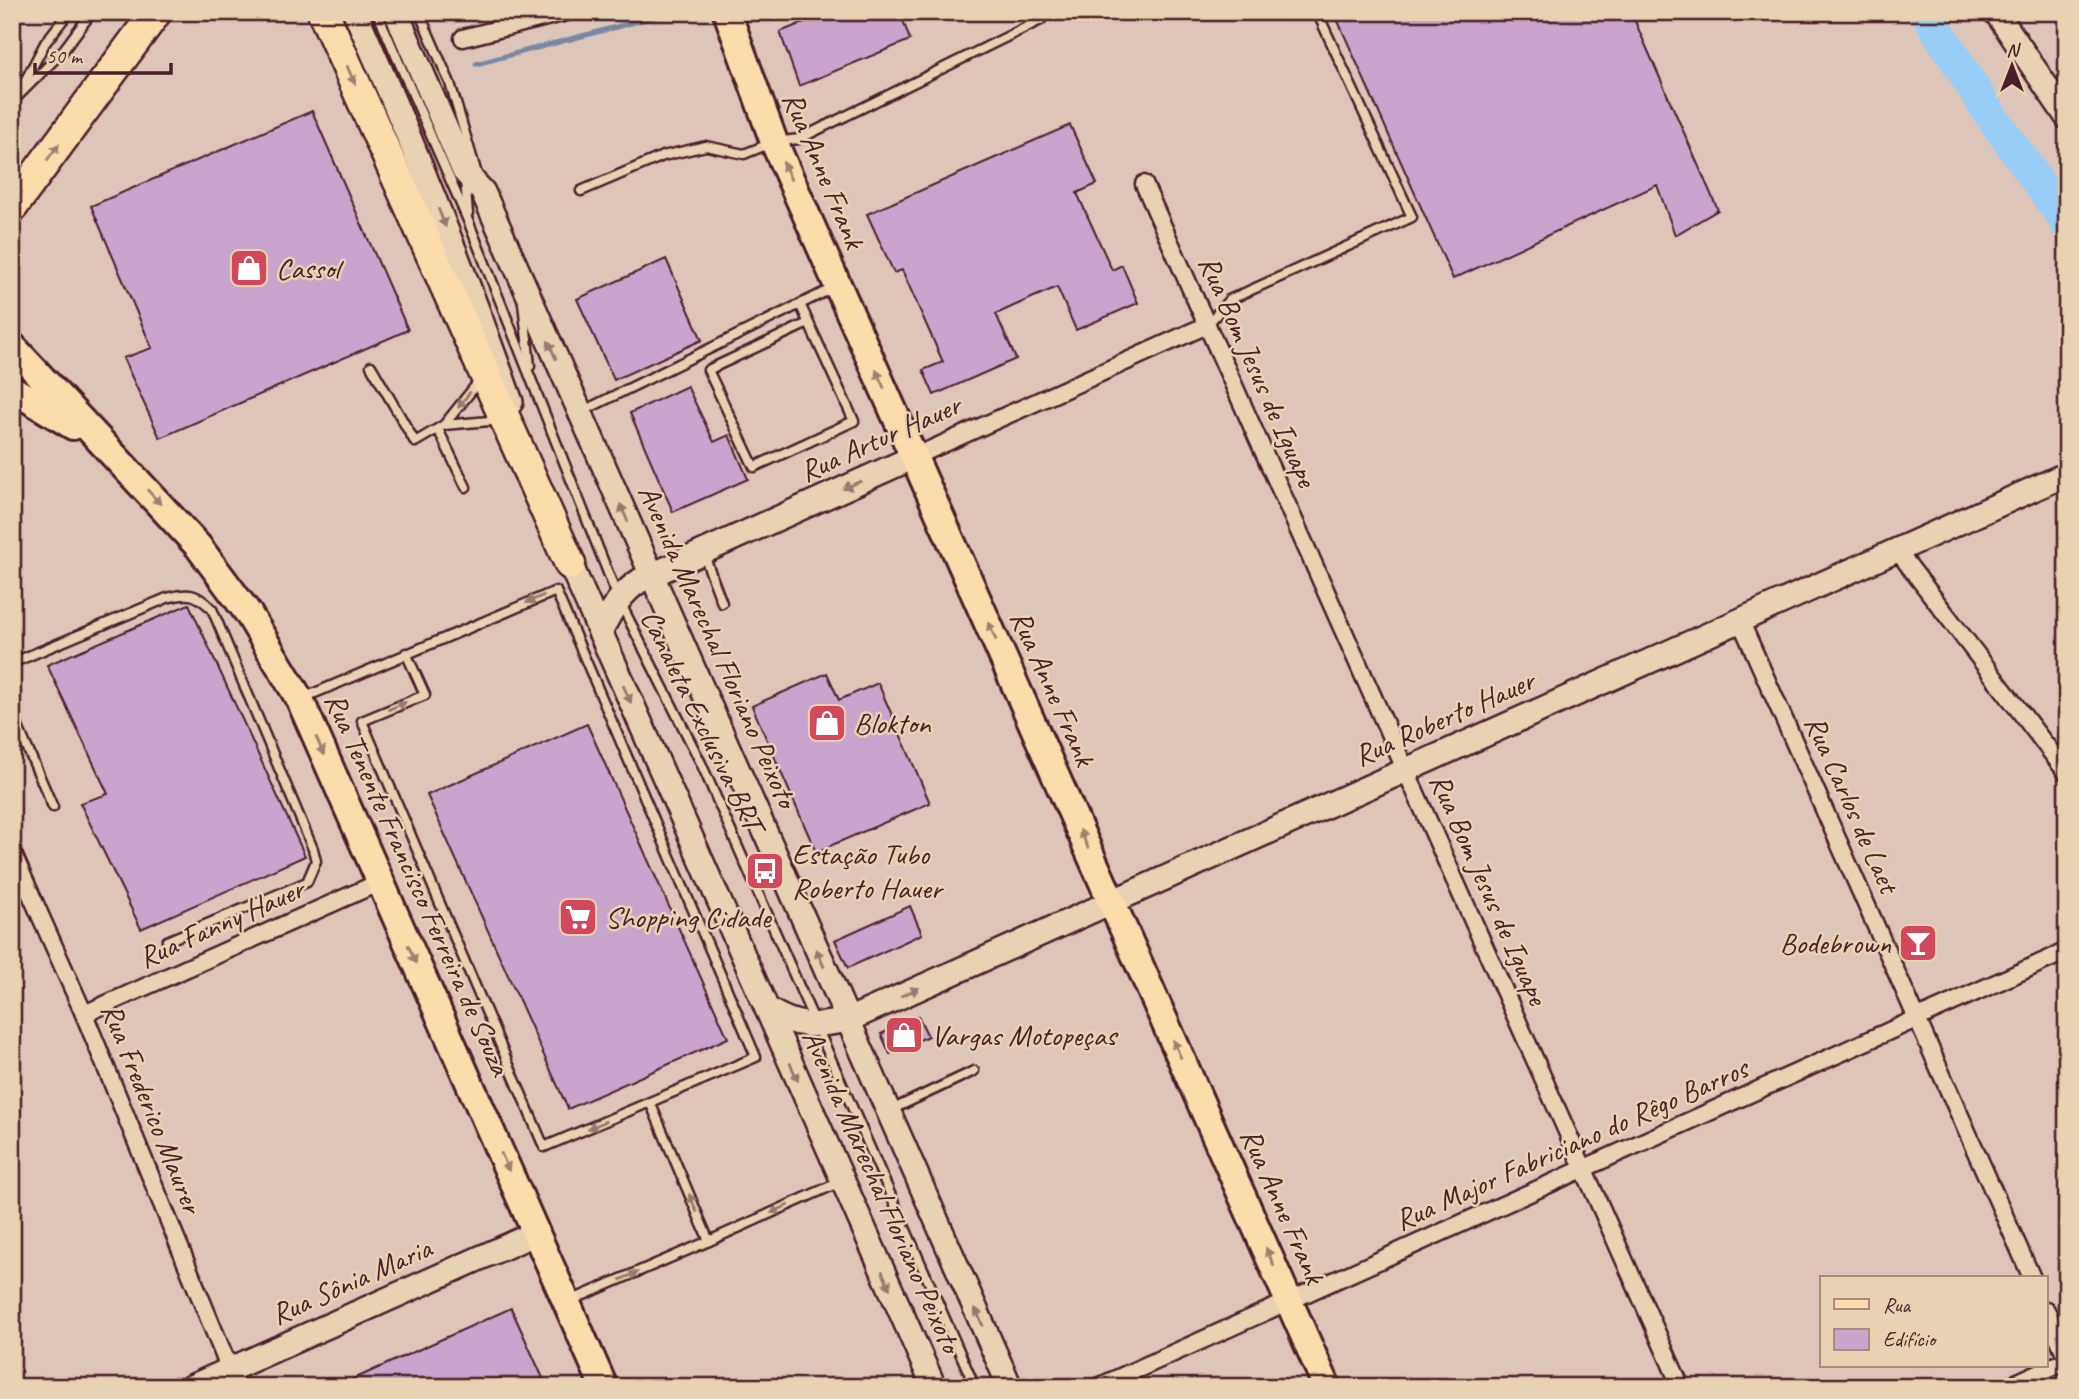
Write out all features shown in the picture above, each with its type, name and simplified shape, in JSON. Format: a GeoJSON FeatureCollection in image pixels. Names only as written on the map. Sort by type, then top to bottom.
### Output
{"type":"FeatureCollection","features":[{"type":"Feature","properties":{"kind":"highway"},"geometry":{"type":"LineString","coordinates":[[12,207],[156,12]]}},
{"type":"Feature","properties":{"kind":"highway"},"geometry":{"type":"LineString","coordinates":[[323,12],[569,564]]}},
{"type":"Feature","properties":{"kind":"main road","name":"Rua Anne Frank"},"geometry":{"type":"LineString","coordinates":[[727,12],[774,142],[1327,1387]]}},
{"type":"Feature","properties":{"kind":"main road","name":"Rua Tenente Francisco Ferreira de Souza"},"geometry":{"type":"LineString","coordinates":[[12,346],[198,546],[269,644],[300,699],[604,1387]]}},
{"type":"Feature","properties":{"kind":"main road","name":"Rua Tenente Francisco Ferreira de Souza"},"geometry":{"type":"LineString","coordinates":[[12,389],[107,448]]}},
{"type":"Feature","properties":{"kind":"street","name":"Avenida Marechal Floriano Peixoto"},"geometry":{"type":"LineString","coordinates":[[355,12],[416,101],[454,124],[464,171],[483,192],[1010,1387]]}},
{"type":"Feature","properties":{"kind":"street","name":"Avenida Marechal Floriano Peixoto"},"geometry":{"type":"LineString","coordinates":[[396,12],[416,101],[421,166],[480,313],[569,564],[934,1387]]}},
{"type":"Feature","properties":{"kind":"street"},"geometry":{"type":"LineString","coordinates":[[463,38],[566,12]]}},
{"type":"Feature","properties":{"kind":"street"},"geometry":{"type":"LineString","coordinates":[[1996,12],[2067,117]]}},
{"type":"Feature","properties":{"kind":"street"},"geometry":{"type":"LineString","coordinates":[[419,227],[421,166]]}},
{"type":"Feature","properties":{"kind":"street","name":"Rua Bom Jesus de Iguape"},"geometry":{"type":"LineString","coordinates":[[1144,184],[1681,1387]]}},
{"type":"Feature","properties":{"kind":"street","name":"Rua Artur Hauer"},"geometry":{"type":"LineString","coordinates":[[600,632],[618,598],[628,587],[1207,325]]}},
{"type":"Feature","properties":{"kind":"street","name":"Rua Roberto Hauer"},"geometry":{"type":"LineString","coordinates":[[817,1026],[848,1020],[2067,474]]}},
{"type":"Feature","properties":{"kind":"street"},"geometry":{"type":"LineString","coordinates":[[1897,550],[2067,773]]}},
{"type":"Feature","properties":{"kind":"street","name":"Rua Carlos de Laet"},"geometry":{"type":"LineString","coordinates":[[1740,620],[2031,1276]]}},
{"type":"Feature","properties":{"kind":"street","name":"Rua Frederico Maurer"},"geometry":{"type":"LineString","coordinates":[[12,852],[84,1014],[233,1378]]}},
{"type":"Feature","properties":{"kind":"street","name":"Rua Fanny Hauer"},"geometry":{"type":"LineString","coordinates":[[84,1014],[380,882]]}},
{"type":"Feature","properties":{"kind":"street","name":"Rua Major Fabriciano do Rêgo Barros"},"geometry":{"type":"LineString","coordinates":[[1098,1387],[2067,951]]}},
{"type":"Feature","properties":{"kind":"street"},"geometry":{"type":"LineString","coordinates":[[767,1009],[782,1019],[799,1025],[817,1026]]}},
{"type":"Feature","properties":{"kind":"street","name":"Rua Sônia Maria"},"geometry":{"type":"LineString","coordinates":[[191,1387],[233,1378],[536,1233]]}},
{"type":"Feature","properties":{"kind":"street"},"geometry":{"type":"LineString","coordinates":[[2048,1315],[2067,1359],[2048,1368]]}},
{"type":"Feature","properties":{"kind":"street"},"geometry":{"type":"LineString","coordinates":[[2007,1387],[2048,1368]]}},
{"type":"Feature","properties":{"kind":"lane"},"geometry":{"type":"LineString","coordinates":[[15,99],[46,43],[69,12]]}},
{"type":"Feature","properties":{"kind":"lane"},"geometry":{"type":"LineString","coordinates":[[15,99],[62,52],[92,12]]}},
{"type":"Feature","properties":{"kind":"lane","name":"Canaleta Exclusiva BRT"},"geometry":{"type":"LineString","coordinates":[[377,12],[469,223],[618,598],[701,763],[975,1387]]}},
{"type":"Feature","properties":{"kind":"lane"},"geometry":{"type":"LineString","coordinates":[[419,12],[450,83],[454,124],[483,192]]}},
{"type":"Feature","properties":{"kind":"lane"},"geometry":{"type":"LineString","coordinates":[[1207,325],[1229,300],[1412,217],[1317,12]]}},
{"type":"Feature","properties":{"kind":"lane"},"geometry":{"type":"LineString","coordinates":[[581,191],[663,156],[706,146],[744,154],[774,142],[799,139],[1041,20]]}},
{"type":"Feature","properties":{"kind":"lane","name":"Canaleta Exclusiva BRT"},"geometry":{"type":"LineString","coordinates":[[464,171],[469,223]]}},
{"type":"Feature","properties":{"kind":"lane","name":"Canaleta Exclusiva BRT"},"geometry":{"type":"LineString","coordinates":[[520,275],[531,376]]}},
{"type":"Feature","properties":{"kind":"lane"},"geometry":{"type":"LineString","coordinates":[[580,412],[838,286]]}},
{"type":"Feature","properties":{"kind":"lane"},"geometry":{"type":"LineString","coordinates":[[800,304],[854,421],[754,467],[708,370],[808,323]]}},
{"type":"Feature","properties":{"kind":"lane"},"geometry":{"type":"LineString","coordinates":[[371,366],[415,442],[441,427],[485,375]]}},
{"type":"Feature","properties":{"kind":"lane"},"geometry":{"type":"LineString","coordinates":[[441,427],[505,419]]}},
{"type":"Feature","properties":{"kind":"lane"},"geometry":{"type":"LineString","coordinates":[[441,427],[466,487]]}},
{"type":"Feature","properties":{"kind":"lane"},"geometry":{"type":"LineString","coordinates":[[703,552],[722,603]]}},
{"type":"Feature","properties":{"kind":"lane"},"geometry":{"type":"LineString","coordinates":[[300,699],[406,653],[556,590],[756,1057],[544,1147],[362,721],[425,695],[406,653]]}},
{"type":"Feature","properties":{"kind":"lane"},"geometry":{"type":"LineString","coordinates":[[12,663],[167,597],[185,593],[201,597],[212,609],[316,861],[307,882],[167,941]]}},
{"type":"Feature","properties":{"kind":"lane"},"geometry":{"type":"LineString","coordinates":[[12,713],[15,728],[54,807]]}},
{"type":"Feature","properties":{"kind":"lane"},"geometry":{"type":"LineString","coordinates":[[888,1111],[974,1071]]}},
{"type":"Feature","properties":{"kind":"lane"},"geometry":{"type":"LineString","coordinates":[[650,1102],[709,1241]]}},
{"type":"Feature","properties":{"kind":"lane"},"geometry":{"type":"LineString","coordinates":[[566,1302],[842,1180]]}},
{"type":"Feature","properties":{"kind":"building"},"geometry":{"type":"Polygon","coordinates":[[[829,12],[900,12],[910,40],[799,86],[780,32],[829,12]]]}},
{"type":"Feature","properties":{"kind":"building"},"geometry":{"type":"Polygon","coordinates":[[[1334,12],[1631,12],[1718,210],[1675,235],[1657,185],[1453,279],[1334,12]]]}},
{"type":"Feature","properties":{"kind":"building","name":"Cassol"},"geometry":{"type":"Polygon","coordinates":[[[312,111],[408,330],[160,438],[123,358],[152,348],[91,206],[312,111]]]}},
{"type":"Feature","properties":{"kind":"building"},"geometry":{"type":"Polygon","coordinates":[[[1070,125],[1097,184],[1077,193],[1112,270],[1122,265],[1138,303],[1076,330],[1057,287],[1027,300],[996,314],[1016,359],[934,395],[923,370],[943,362],[902,270],[894,273],[867,214],[1070,125]]]}},
{"type":"Feature","properties":{"kind":"building"},"geometry":{"type":"Polygon","coordinates":[[[666,259],[702,340],[614,380],[577,299],[666,259]]]}},
{"type":"Feature","properties":{"kind":"building"},"geometry":{"type":"Polygon","coordinates":[[[687,386],[714,442],[729,435],[748,479],[673,512],[630,413],[687,386]]]}},
{"type":"Feature","properties":{"kind":"building"},"geometry":{"type":"Polygon","coordinates":[[[189,604],[305,856],[141,929],[80,803],[108,794],[47,665],[189,604]]]}},
{"type":"Feature","properties":{"kind":"building"},"geometry":{"type":"Polygon","coordinates":[[[827,673],[839,700],[878,683],[930,803],[816,852],[752,706],[827,673]]]}},
{"type":"Feature","properties":{"kind":"building","name":"Shopping Cidade"},"geometry":{"type":"Polygon","coordinates":[[[587,724],[728,1038],[568,1109],[427,795],[587,724]]]}},
{"type":"Feature","properties":{"kind":"building"},"geometry":{"type":"Polygon","coordinates":[[[910,906],[922,934],[848,968],[835,940],[910,906]]]}},
{"type":"Feature","properties":{"kind":"building","name":"Vargas Motopeças"},"geometry":{"type":"Polygon","coordinates":[[[918,1016],[928,1036],[890,1054],[881,1034],[918,1016]]]}},
{"type":"Feature","properties":{"kind":"building"},"geometry":{"type":"Polygon","coordinates":[[[511,1308],[547,1387],[336,1387],[409,1354],[511,1308]]]}},
{"type":"Feature","properties":{"kind":"waterway"},"geometry":{"type":"LineString","coordinates":[[476,64],[673,12]]}},
{"type":"Feature","properties":{"kind":"waterway"},"geometry":{"type":"LineString","coordinates":[[1926,12],[1989,113],[2067,223]]}},
{"type":"Feature","properties":{"kind":"place","name":"Cassol"},"geometry":{"type":"Point","coordinates":[249,268]}},
{"type":"Feature","properties":{"kind":"place","name":"Blokton"},"geometry":{"type":"Point","coordinates":[827,723]}},
{"type":"Feature","properties":{"kind":"place","name":"Estação Tubo Roberto Hauer"},"geometry":{"type":"Point","coordinates":[765,871]}},
{"type":"Feature","properties":{"kind":"place","name":"Shopping Cidade"},"geometry":{"type":"Point","coordinates":[578,917]}},
{"type":"Feature","properties":{"kind":"place","name":"Bodebrown"},"geometry":{"type":"Point","coordinates":[1918,943]}},
{"type":"Feature","properties":{"kind":"place","name":"Vargas Motopeças"},"geometry":{"type":"Point","coordinates":[904,1035]}}]}
